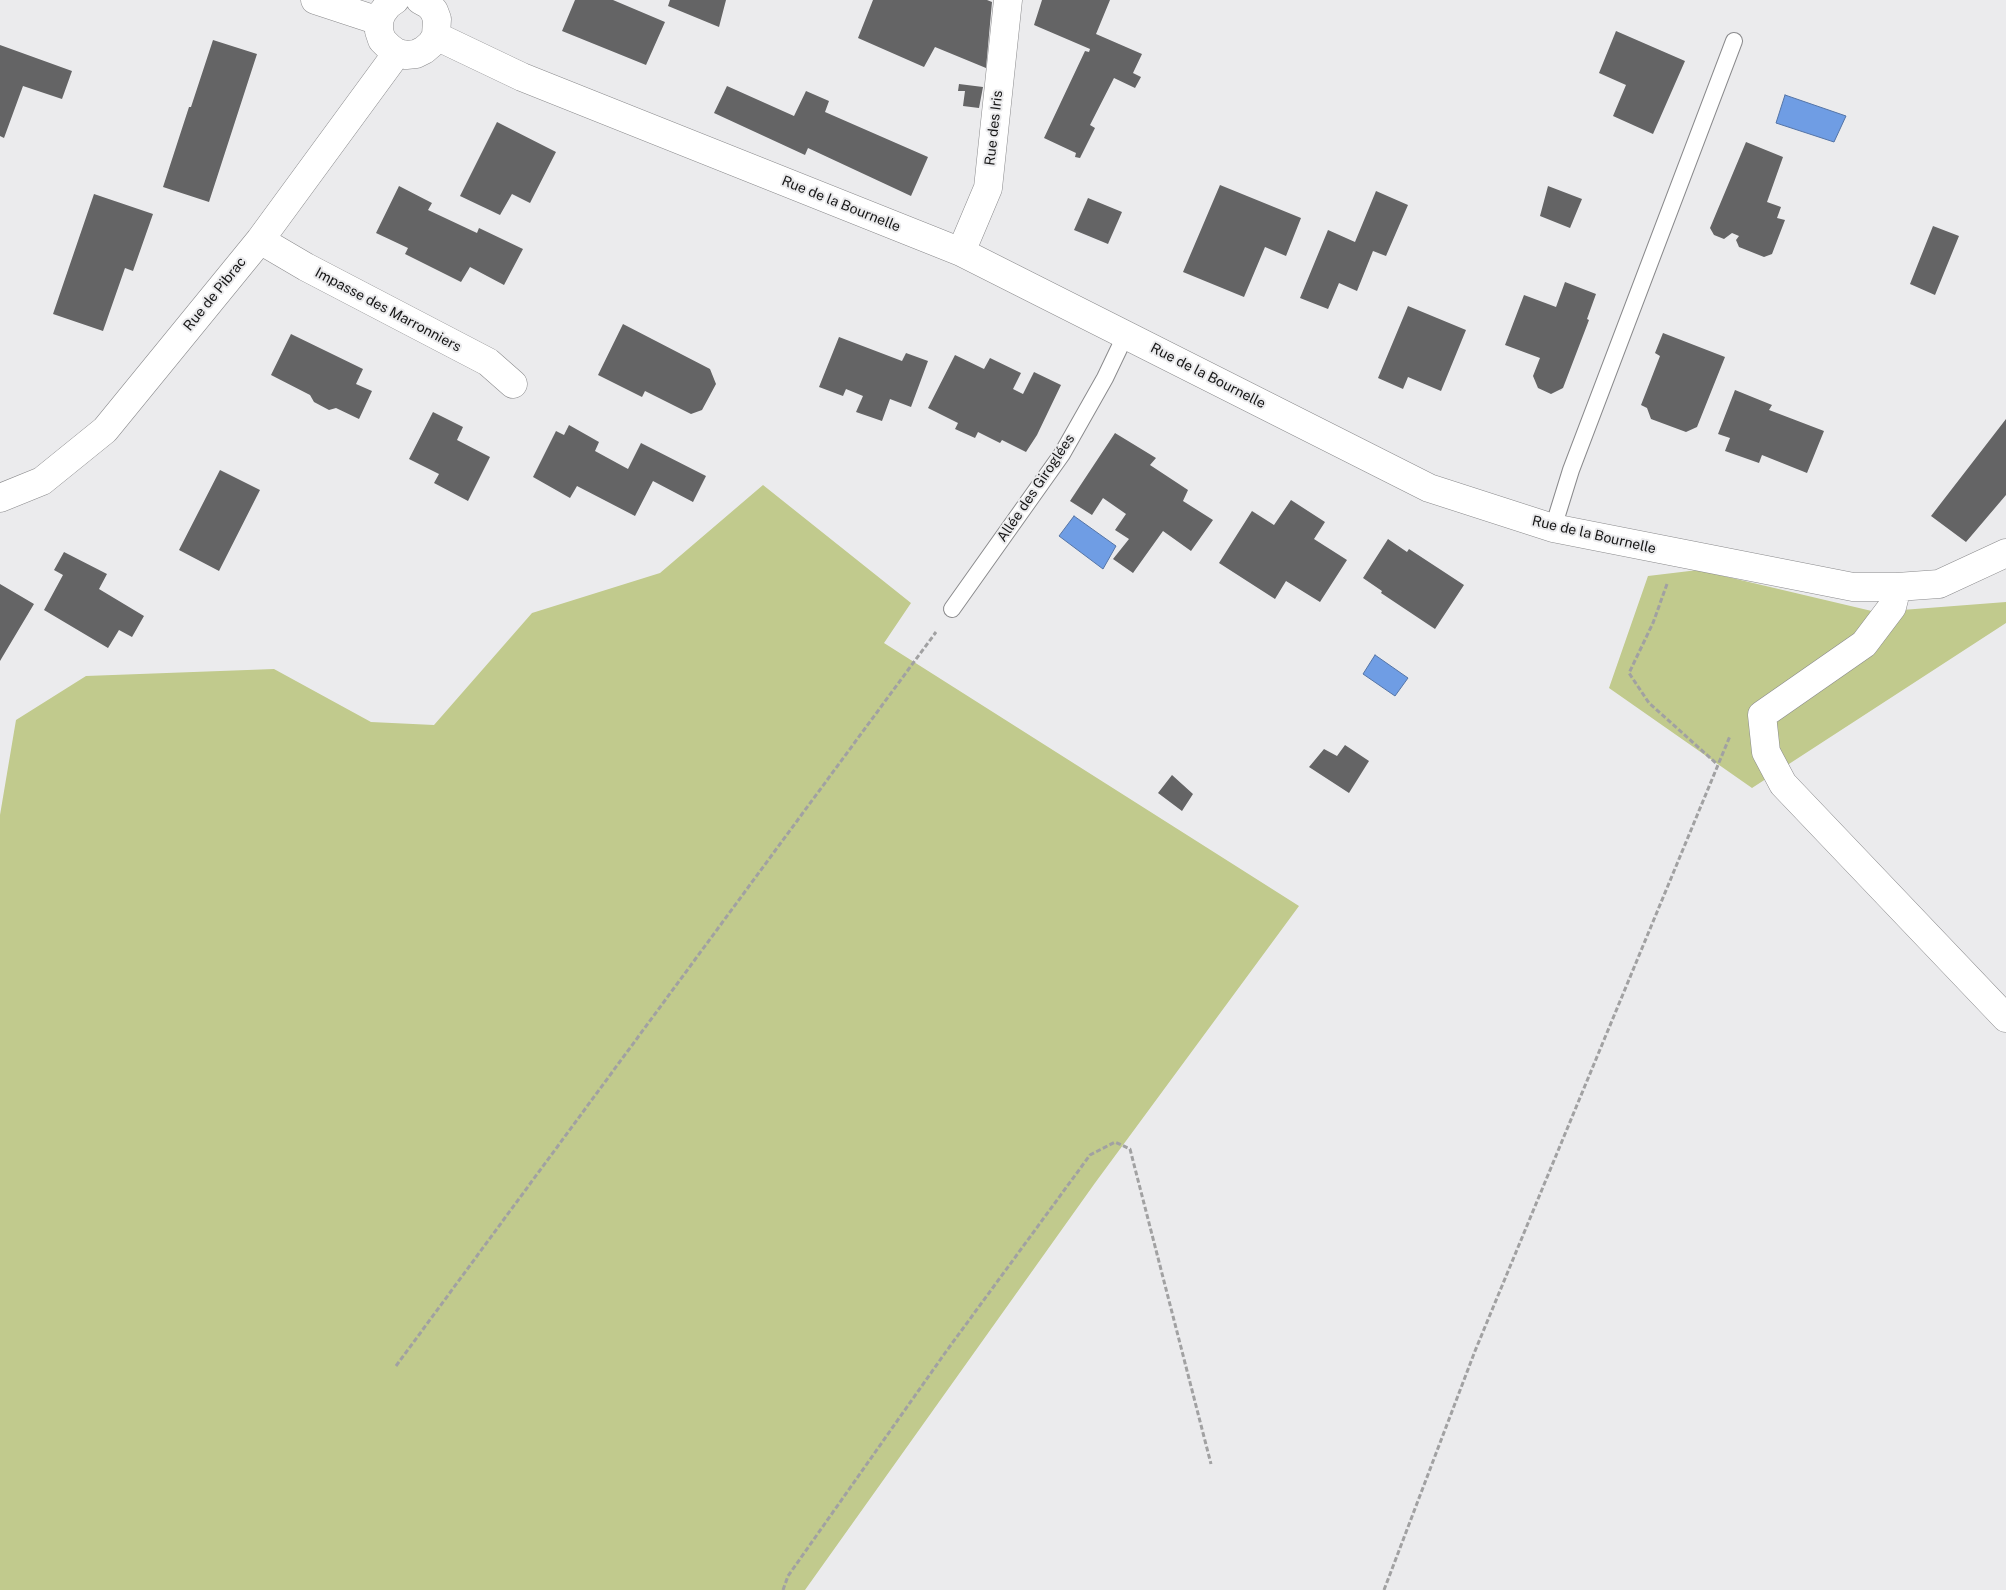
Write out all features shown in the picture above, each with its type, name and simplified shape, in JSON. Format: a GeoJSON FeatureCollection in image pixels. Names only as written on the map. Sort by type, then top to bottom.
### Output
{"type":"FeatureCollection","features":[{"type":"Feature","properties":{"kind":"street"},"geometry":{"type":"LineString","coordinates":[[315,0],[387,10],[379,31],[382,40],[397,53],[416,54],[431,44],[436,36],[437,19],[429,5],[421,0]]}},
{"type":"Feature","properties":{"kind":"street","name":"Rue des Iris"},"geometry":{"type":"LineString","coordinates":[[961,252],[988,188],[1008,0]]}},
{"type":"Feature","properties":{"kind":"street","name":"Rue de la Bournelle"},"geometry":{"type":"LineString","coordinates":[[436,36],[522,77],[961,252],[1428,488],[1553,528],[1853,587],[1897,588],[1939,584],[2006,553]]}},
{"type":"Feature","properties":{"kind":"street","name":"Rue de Pibrac"},"geometry":{"type":"LineString","coordinates":[[0,498],[42,481],[105,430],[260,240],[397,53]]}},
{"type":"Feature","properties":{"kind":"street","name":"Impasse des Marronniers"},"geometry":{"type":"LineString","coordinates":[[260,240],[488,362],[513,384]]}},
{"type":"Feature","properties":{"kind":"street"},"geometry":{"type":"LineString","coordinates":[[1897,588],[1892,607],[1864,644],[1762,715],[1766,752],[1783,784],[2006,1018]]}},
{"type":"Feature","properties":{"kind":"lane"},"geometry":{"type":"LineString","coordinates":[[1553,528],[1571,470],[1734,42]]}},
{"type":"Feature","properties":{"kind":"lane","name":"Allée des Giroglées"},"geometry":{"type":"LineString","coordinates":[[952,609],[1062,454],[1126,334]]}},
{"type":"Feature","properties":{"kind":"path"},"geometry":{"type":"LineString","coordinates":[[1678,553],[1653,623],[1629,673],[1649,703],[1717,764]]}},
{"type":"Feature","properties":{"kind":"path"},"geometry":{"type":"LineString","coordinates":[[396,1366],[952,609]]}},
{"type":"Feature","properties":{"kind":"path"},"geometry":{"type":"LineString","coordinates":[[1384,1590],[1475,1351],[1728,737],[1762,715]]}},
{"type":"Feature","properties":{"kind":"path"},"geometry":{"type":"LineString","coordinates":[[783,1590],[788,1576],[944,1353],[1090,1155],[1115,1142],[1130,1149],[1211,1464]]}},
{"type":"Feature","properties":{"kind":"green space"},"geometry":{"type":"Polygon","coordinates":[[[763,485],[911,603],[884,643],[1299,906],[1095,1183],[805,1590],[0,1590],[0,815],[16,720],[86,676],[274,669],[371,722],[434,725],[532,613],[660,573],[763,485]]]}},
{"type":"Feature","properties":{"kind":"green space"},"geometry":{"type":"Polygon","coordinates":[[[1698,570],[1876,612],[2006,602],[2006,623],[1752,788],[1609,688],[1648,576],[1698,570]]]}},
{"type":"Feature","properties":{"kind":"water"},"geometry":{"type":"Polygon","coordinates":[[[1785,95],[1846,116],[1834,142],[1776,123],[1785,95]]]}},
{"type":"Feature","properties":{"kind":"water"},"geometry":{"type":"Polygon","coordinates":[[[1074,516],[1116,546],[1103,569],[1059,536],[1074,516]]]}},
{"type":"Feature","properties":{"kind":"water"},"geometry":{"type":"Polygon","coordinates":[[[1375,655],[1408,678],[1395,696],[1363,674],[1375,655]]]}},
{"type":"Feature","properties":{"kind":"building"},"geometry":{"type":"Polygon","coordinates":[[[575,0],[613,0],[665,22],[646,65],[562,31],[575,0]]]}},
{"type":"Feature","properties":{"kind":"building"},"geometry":{"type":"Polygon","coordinates":[[[670,0],[726,0],[719,27],[668,6],[670,0]]]}},
{"type":"Feature","properties":{"kind":"building"},"geometry":{"type":"Polygon","coordinates":[[[873,0],[987,0],[992,2],[986,68],[935,47],[924,67],[858,38],[873,0]]]}},
{"type":"Feature","properties":{"kind":"building"},"geometry":{"type":"Polygon","coordinates":[[[1042,0],[1110,0],[1096,34],[1142,54],[1133,73],[1141,77],[1135,88],[1114,78],[1090,125],[1095,128],[1080,158],[1075,157],[1076,153],[1044,138],[1085,51],[1089,52],[1090,49],[1034,25],[1042,0]]]}},
{"type":"Feature","properties":{"kind":"building"},"geometry":{"type":"Polygon","coordinates":[[[1616,31],[1685,61],[1653,134],[1613,116],[1626,85],[1599,73],[1616,31]]]}},
{"type":"Feature","properties":{"kind":"building"},"geometry":{"type":"Polygon","coordinates":[[[213,40],[257,54],[209,202],[163,187],[213,40]]]}},
{"type":"Feature","properties":{"kind":"building"},"geometry":{"type":"Polygon","coordinates":[[[0,45],[72,71],[62,99],[23,86],[4,138],[0,136],[0,45]]]}},
{"type":"Feature","properties":{"kind":"building"},"geometry":{"type":"Polygon","coordinates":[[[959,84],[983,87],[979,108],[963,106],[965,91],[958,91],[959,84]]]}},
{"type":"Feature","properties":{"kind":"building"},"geometry":{"type":"Polygon","coordinates":[[[727,86],[794,116],[806,91],[829,101],[825,112],[928,157],[911,196],[808,148],[805,155],[714,113],[727,86]]]}},
{"type":"Feature","properties":{"kind":"building"},"geometry":{"type":"Polygon","coordinates":[[[497,122],[556,152],[530,203],[512,194],[500,215],[460,196],[497,122]]]}},
{"type":"Feature","properties":{"kind":"building"},"geometry":{"type":"Polygon","coordinates":[[[1746,142],[1783,157],[1767,202],[1781,207],[1777,218],[1785,220],[1772,254],[1764,257],[1739,247],[1736,240],[1739,236],[1732,233],[1724,239],[1714,235],[1710,228],[1746,142]]]}},
{"type":"Feature","properties":{"kind":"building"},"geometry":{"type":"Polygon","coordinates":[[[1220,185],[1301,218],[1286,256],[1265,247],[1244,297],[1183,272],[1220,185]]]}},
{"type":"Feature","properties":{"kind":"building"},"geometry":{"type":"Polygon","coordinates":[[[399,186],[432,203],[428,210],[477,233],[479,228],[523,249],[504,285],[470,267],[461,282],[405,254],[408,248],[376,233],[399,186]]]}},
{"type":"Feature","properties":{"kind":"building"},"geometry":{"type":"Polygon","coordinates":[[[1548,186],[1582,199],[1570,228],[1540,216],[1548,186]]]}},
{"type":"Feature","properties":{"kind":"building"},"geometry":{"type":"Polygon","coordinates":[[[1376,191],[1408,205],[1386,256],[1373,251],[1357,291],[1339,283],[1328,309],[1300,298],[1328,230],[1355,242],[1376,191]]]}},
{"type":"Feature","properties":{"kind":"building"},"geometry":{"type":"Polygon","coordinates":[[[94,194],[153,214],[133,271],[125,268],[103,331],[53,314],[94,194]]]}},
{"type":"Feature","properties":{"kind":"building"},"geometry":{"type":"Polygon","coordinates":[[[1088,198],[1122,212],[1108,244],[1074,230],[1088,198]]]}},
{"type":"Feature","properties":{"kind":"building"},"geometry":{"type":"Polygon","coordinates":[[[1933,226],[1959,236],[1935,295],[1910,284],[1933,226]]]}},
{"type":"Feature","properties":{"kind":"building"},"geometry":{"type":"Polygon","coordinates":[[[1565,282],[1596,294],[1587,319],[1589,320],[1563,388],[1551,394],[1538,388],[1533,376],[1540,358],[1505,345],[1524,295],[1556,307],[1565,282]]]}},
{"type":"Feature","properties":{"kind":"building"},"geometry":{"type":"Polygon","coordinates":[[[1408,306],[1466,330],[1441,391],[1408,377],[1403,389],[1378,378],[1408,306]]]}},
{"type":"Feature","properties":{"kind":"building"},"geometry":{"type":"Polygon","coordinates":[[[623,324],[710,369],[716,384],[702,410],[691,414],[645,391],[642,397],[598,375],[623,324]]]}},
{"type":"Feature","properties":{"kind":"building"},"geometry":{"type":"Polygon","coordinates":[[[1663,333],[1725,357],[1697,427],[1686,432],[1651,419],[1647,408],[1641,405],[1660,356],[1655,353],[1663,333]]]}},
{"type":"Feature","properties":{"kind":"building"},"geometry":{"type":"Polygon","coordinates":[[[291,334],[363,369],[356,384],[372,391],[359,419],[336,408],[329,410],[314,402],[310,395],[271,375],[291,334]]]}},
{"type":"Feature","properties":{"kind":"building"},"geometry":{"type":"Polygon","coordinates":[[[839,337],[902,361],[906,353],[928,361],[911,407],[890,399],[882,421],[856,412],[863,396],[846,389],[843,396],[819,387],[839,337]]]}},
{"type":"Feature","properties":{"kind":"building"},"geometry":{"type":"Polygon","coordinates":[[[955,355],[984,369],[990,358],[1021,373],[1013,389],[1023,394],[1034,372],[1061,385],[1037,435],[1026,452],[1002,440],[1000,443],[978,432],[975,438],[955,429],[958,423],[928,408],[955,355]]]}},
{"type":"Feature","properties":{"kind":"building"},"geometry":{"type":"Polygon","coordinates":[[[1735,390],[1772,405],[1769,410],[1824,431],[1807,473],[1762,455],[1759,463],[1725,451],[1730,438],[1718,434],[1735,390]]]}},
{"type":"Feature","properties":{"kind":"building"},"geometry":{"type":"Polygon","coordinates":[[[433,412],[463,427],[457,440],[490,457],[468,501],[434,483],[439,474],[409,459],[433,412]]]}},
{"type":"Feature","properties":{"kind":"building"},"geometry":{"type":"Polygon","coordinates":[[[2006,419],[2006,495],[1966,542],[1931,516],[2006,419]]]}},
{"type":"Feature","properties":{"kind":"building"},"geometry":{"type":"Polygon","coordinates":[[[569,425],[599,442],[595,451],[628,469],[641,443],[706,476],[693,502],[653,481],[635,516],[577,486],[570,498],[533,477],[556,431],[564,435],[569,425]]]}},
{"type":"Feature","properties":{"kind":"building"},"geometry":{"type":"Polygon","coordinates":[[[1115,433],[1156,458],[1150,465],[1188,490],[1183,501],[1213,520],[1191,551],[1163,531],[1133,573],[1113,559],[1129,539],[1115,530],[1126,514],[1103,498],[1092,515],[1070,501],[1115,433]]]}},
{"type":"Feature","properties":{"kind":"building"},"geometry":{"type":"Polygon","coordinates":[[[220,470],[260,490],[219,571],[179,550],[220,470]]]}},
{"type":"Feature","properties":{"kind":"building"},"geometry":{"type":"Polygon","coordinates":[[[1291,500],[1325,522],[1314,539],[1347,560],[1320,602],[1286,581],[1275,599],[1219,563],[1252,511],[1274,525],[1291,500]]]}},
{"type":"Feature","properties":{"kind":"building"},"geometry":{"type":"Polygon","coordinates":[[[1388,539],[1407,552],[1409,549],[1464,585],[1435,629],[1381,593],[1382,591],[1363,578],[1388,539]]]}},
{"type":"Feature","properties":{"kind":"building"},"geometry":{"type":"Polygon","coordinates":[[[64,552],[107,574],[99,589],[144,616],[132,637],[119,630],[108,648],[44,610],[63,575],[54,570],[64,552]]]}},
{"type":"Feature","properties":{"kind":"building"},"geometry":{"type":"Polygon","coordinates":[[[0,584],[34,604],[0,661],[0,584]]]}},
{"type":"Feature","properties":{"kind":"building"},"geometry":{"type":"Polygon","coordinates":[[[1345,745],[1369,761],[1349,793],[1309,767],[1324,749],[1337,756],[1345,745]]]}},
{"type":"Feature","properties":{"kind":"building"},"geometry":{"type":"Polygon","coordinates":[[[1172,775],[1193,794],[1182,811],[1158,793],[1172,775]]]}}]}
